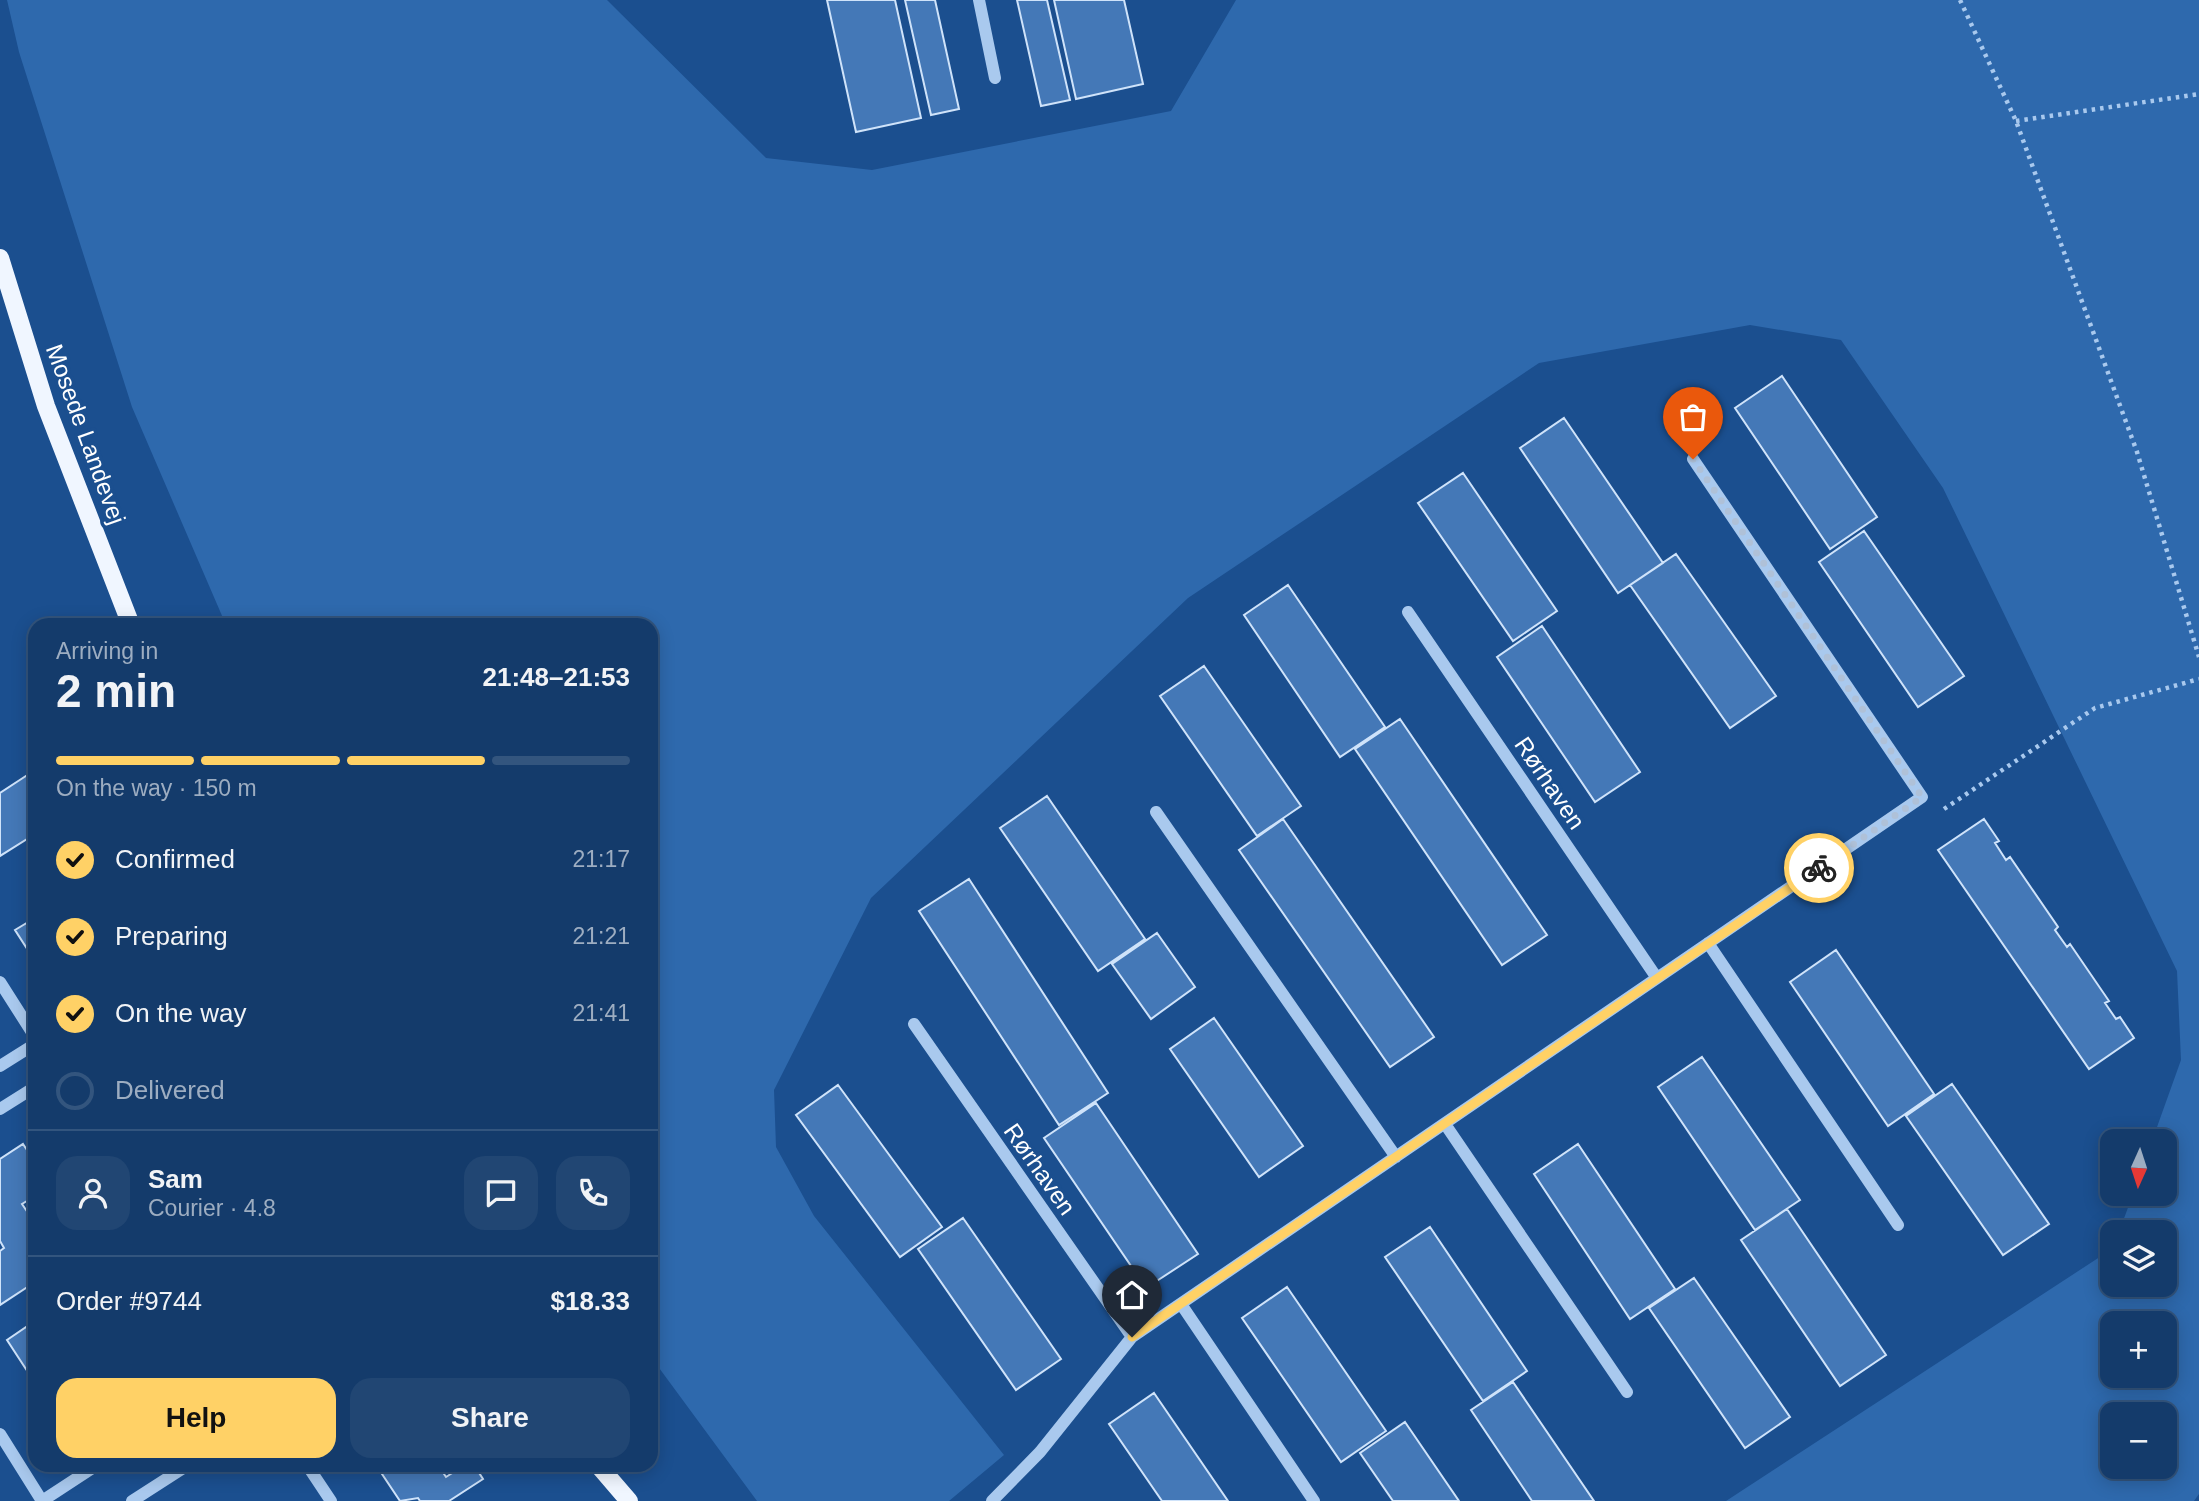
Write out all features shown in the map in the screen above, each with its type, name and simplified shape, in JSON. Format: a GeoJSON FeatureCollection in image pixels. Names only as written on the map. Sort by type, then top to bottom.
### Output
{"type":"FeatureCollection","features":[{"type":"Feature","properties":{"kind":"main road","name":"Mosede Landevej"},"geometry":{"type":"LineString","coordinates":[[0,258],[46,406],[128,618]]}},
{"type":"Feature","properties":{"kind":"main road"},"geometry":{"type":"LineString","coordinates":[[604,1472],[629,1501]]}},
{"type":"Feature","properties":{"kind":"street"},"geometry":{"type":"LineString","coordinates":[[979,0],[995,78]]}},
{"type":"Feature","properties":{"kind":"street"},"geometry":{"type":"LineString","coordinates":[[992,1501],[1040,1452],[1132,1337],[1922,797],[1693,459]]}},
{"type":"Feature","properties":{"kind":"street","name":"Rørhaven"},"geometry":{"type":"LineString","coordinates":[[1408,612],[1657,978]]}},
{"type":"Feature","properties":{"kind":"street"},"geometry":{"type":"LineString","coordinates":[[1156,812],[1396,1157]]}},
{"type":"Feature","properties":{"kind":"street"},"geometry":{"type":"LineString","coordinates":[[1708,943],[1898,1225]]}},
{"type":"Feature","properties":{"kind":"street"},"geometry":{"type":"LineString","coordinates":[[0,982],[28,1026]]}},
{"type":"Feature","properties":{"kind":"street","name":"Rørhaven"},"geometry":{"type":"LineString","coordinates":[[914,1024],[1132,1337]]}},
{"type":"Feature","properties":{"kind":"street"},"geometry":{"type":"LineString","coordinates":[[0,1066],[28,1048]]}},
{"type":"Feature","properties":{"kind":"street"},"geometry":{"type":"LineString","coordinates":[[0,1109],[28,1091]]}},
{"type":"Feature","properties":{"kind":"street"},"geometry":{"type":"LineString","coordinates":[[1445,1124],[1627,1392]]}},
{"type":"Feature","properties":{"kind":"street"},"geometry":{"type":"LineString","coordinates":[[1181,1304],[1314,1501]]}},
{"type":"Feature","properties":{"kind":"street"},"geometry":{"type":"LineString","coordinates":[[0,1434],[42,1501],[86,1472]]}},
{"type":"Feature","properties":{"kind":"street"},"geometry":{"type":"LineString","coordinates":[[132,1501],[177,1472]]}},
{"type":"Feature","properties":{"kind":"street"},"geometry":{"type":"LineString","coordinates":[[312,1472],[331,1501]]}},
{"type":"Feature","properties":{"kind":"path"},"geometry":{"type":"LineString","coordinates":[[1960,0],[2016,121],[2137,452],[2199,657]]}},
{"type":"Feature","properties":{"kind":"path"},"geometry":{"type":"LineString","coordinates":[[2016,121],[2199,94]]}},
{"type":"Feature","properties":{"kind":"path"},"geometry":{"type":"LineString","coordinates":[[1922,797],[1939,813],[2095,708],[2199,679]]}},
{"type":"Feature","properties":{"kind":"shaded area"},"geometry":{"type":"Polygon","coordinates":[[[7,0],[607,0],[766,158],[872,170],[1171,111],[1236,0],[2199,0],[2199,1494],[2194,1501],[1726,1501],[2100,1257],[2100,1297],[2177,1297],[2177,1220],[2123,1220],[2129,1206],[2177,1206],[2177,1129],[2156,1129],[2181,1060],[2177,971],[1943,488],[1841,340],[1750,325],[1539,363],[1188,598],[871,898],[774,1090],[776,1147],[814,1216],[1004,1455],[949,1501],[757,1501],[658,1367],[658,618],[223,618],[132,407],[19,52],[7,0]]]}},
{"type":"Feature","properties":{"kind":"building"},"geometry":{"type":"Polygon","coordinates":[[[827,0],[895,0],[921,118],[856,132],[827,0]]]}},
{"type":"Feature","properties":{"kind":"building"},"geometry":{"type":"Polygon","coordinates":[[[905,0],[935,0],[959,109],[931,115],[905,0]]]}},
{"type":"Feature","properties":{"kind":"building"},"geometry":{"type":"Polygon","coordinates":[[[1017,0],[1047,0],[1070,100],[1041,106],[1017,0]]]}},
{"type":"Feature","properties":{"kind":"building"},"geometry":{"type":"Polygon","coordinates":[[[1054,0],[1124,0],[1143,84],[1076,99],[1054,0]]]}},
{"type":"Feature","properties":{"kind":"building"},"geometry":{"type":"Polygon","coordinates":[[[1782,376],[1877,517],[1830,549],[1735,408],[1782,376]]]}},
{"type":"Feature","properties":{"kind":"building"},"geometry":{"type":"Polygon","coordinates":[[[1564,418],[1663,563],[1618,593],[1520,448],[1564,418]]]}},
{"type":"Feature","properties":{"kind":"building"},"geometry":{"type":"Polygon","coordinates":[[[1463,473],[1557,611],[1513,641],[1418,503],[1463,473]]]}},
{"type":"Feature","properties":{"kind":"building"},"geometry":{"type":"Polygon","coordinates":[[[1864,531],[1964,676],[1918,707],[1819,562],[1864,531]]]}},
{"type":"Feature","properties":{"kind":"building"},"geometry":{"type":"Polygon","coordinates":[[[1676,554],[1776,696],[1730,728],[1630,585],[1676,554]]]}},
{"type":"Feature","properties":{"kind":"building"},"geometry":{"type":"Polygon","coordinates":[[[1288,585],[1385,727],[1340,757],[1244,615],[1288,585]]]}},
{"type":"Feature","properties":{"kind":"building"},"geometry":{"type":"Polygon","coordinates":[[[1542,626],[1640,772],[1595,802],[1497,657],[1542,626]]]}},
{"type":"Feature","properties":{"kind":"building"},"geometry":{"type":"Polygon","coordinates":[[[1204,666],[1301,806],[1257,836],[1160,696],[1204,666]]]}},
{"type":"Feature","properties":{"kind":"building"},"geometry":{"type":"Polygon","coordinates":[[[1400,719],[1547,935],[1502,965],[1355,749],[1400,719]]]}},
{"type":"Feature","properties":{"kind":"building"},"geometry":{"type":"Polygon","coordinates":[[[28,775],[28,838],[0,856],[0,793],[28,775]]]}},
{"type":"Feature","properties":{"kind":"building"},"geometry":{"type":"Polygon","coordinates":[[[1047,796],[1145,939],[1098,971],[1000,828],[1047,796]]]}},
{"type":"Feature","properties":{"kind":"building"},"geometry":{"type":"Polygon","coordinates":[[[1283,819],[1434,1037],[1390,1067],[1239,850],[1283,819]]]}},
{"type":"Feature","properties":{"kind":"building"},"geometry":{"type":"Polygon","coordinates":[[[1984,819],[1999,841],[1995,843],[2006,860],[2010,857],[2058,927],[2055,930],[2067,947],[2070,944],[2109,1001],[2105,1003],[2116,1019],[2120,1017],[2134,1038],[2089,1069],[1938,850],[1984,819]]]}},
{"type":"Feature","properties":{"kind":"building"},"geometry":{"type":"Polygon","coordinates":[[[969,879],[1108,1093],[1059,1125],[919,911],[969,879]]]}},
{"type":"Feature","properties":{"kind":"building"},"geometry":{"type":"Polygon","coordinates":[[[28,922],[28,950],[15,930],[28,922]]]}},
{"type":"Feature","properties":{"kind":"building"},"geometry":{"type":"Polygon","coordinates":[[[1157,933],[1195,987],[1151,1019],[1112,964],[1157,933]]]}},
{"type":"Feature","properties":{"kind":"building"},"geometry":{"type":"Polygon","coordinates":[[[1836,950],[1934,1094],[1888,1126],[1790,982],[1836,950]]]}},
{"type":"Feature","properties":{"kind":"building"},"geometry":{"type":"Polygon","coordinates":[[[1214,1018],[1303,1146],[1259,1177],[1170,1049],[1214,1018]]]}},
{"type":"Feature","properties":{"kind":"building"},"geometry":{"type":"Polygon","coordinates":[[[1702,1057],[1800,1200],[1755,1230],[1658,1087],[1702,1057]]]}},
{"type":"Feature","properties":{"kind":"building"},"geometry":{"type":"Polygon","coordinates":[[[1952,1084],[2049,1224],[2003,1255],[1906,1116],[1952,1084]]]}},
{"type":"Feature","properties":{"kind":"building"},"geometry":{"type":"Polygon","coordinates":[[[838,1085],[942,1227],[900,1257],[796,1115],[838,1085]]]}},
{"type":"Feature","properties":{"kind":"building"},"geometry":{"type":"Polygon","coordinates":[[[1096,1103],[1198,1254],[1146,1288],[1044,1138],[1096,1103]]]}},
{"type":"Feature","properties":{"kind":"building"},"geometry":{"type":"Polygon","coordinates":[[[23,1144],[28,1152],[28,1200],[22,1204],[28,1213],[28,1287],[0,1305],[0,1251],[4,1248],[0,1241],[0,1159],[23,1144]]]}},
{"type":"Feature","properties":{"kind":"building"},"geometry":{"type":"Polygon","coordinates":[[[1578,1144],[1675,1289],[1630,1319],[1534,1174],[1578,1144]]]}},
{"type":"Feature","properties":{"kind":"building"},"geometry":{"type":"Polygon","coordinates":[[[1787,1209],[1886,1355],[1840,1386],[1741,1240],[1787,1209]]]}},
{"type":"Feature","properties":{"kind":"building"},"geometry":{"type":"Polygon","coordinates":[[[963,1218],[1061,1359],[1016,1390],[918,1249],[963,1218]]]}},
{"type":"Feature","properties":{"kind":"building"},"geometry":{"type":"Polygon","coordinates":[[[1430,1227],[1527,1371],[1483,1401],[1385,1257],[1430,1227]]]}},
{"type":"Feature","properties":{"kind":"building"},"geometry":{"type":"Polygon","coordinates":[[[1694,1278],[1790,1417],[1745,1448],[1649,1308],[1694,1278]]]}},
{"type":"Feature","properties":{"kind":"building"},"geometry":{"type":"Polygon","coordinates":[[[1287,1287],[1386,1431],[1341,1462],[1242,1318],[1287,1287]]]}},
{"type":"Feature","properties":{"kind":"building"},"geometry":{"type":"Polygon","coordinates":[[[28,1326],[28,1372],[7,1340],[28,1326]]]}},
{"type":"Feature","properties":{"kind":"building"},"geometry":{"type":"Polygon","coordinates":[[[1513,1382],[1594,1501],[1532,1501],[1471,1410],[1513,1382]]]}},
{"type":"Feature","properties":{"kind":"building"},"geometry":{"type":"Polygon","coordinates":[[[1154,1393],[1228,1501],[1162,1501],[1109,1424],[1154,1393]]]}},
{"type":"Feature","properties":{"kind":"building"},"geometry":{"type":"Polygon","coordinates":[[[1405,1422],[1459,1501],[1393,1501],[1360,1453],[1405,1422]]]}},
{"type":"Feature","properties":{"kind":"building"},"geometry":{"type":"Polygon","coordinates":[[[381,1472],[443,1472],[446,1477],[454,1472],[478,1472],[483,1479],[449,1501],[420,1501],[418,1498],[400,1501],[381,1472]]]}},
{"type":"Feature","properties":{"kind":"way so far"},"geometry":{"type":"LineString","coordinates":[[1693,459],[1922,797],[1819,868]]}},
{"type":"Feature","properties":{"kind":"route"},"geometry":{"type":"LineString","coordinates":[[1132,1337],[1819,868]]}}]}
